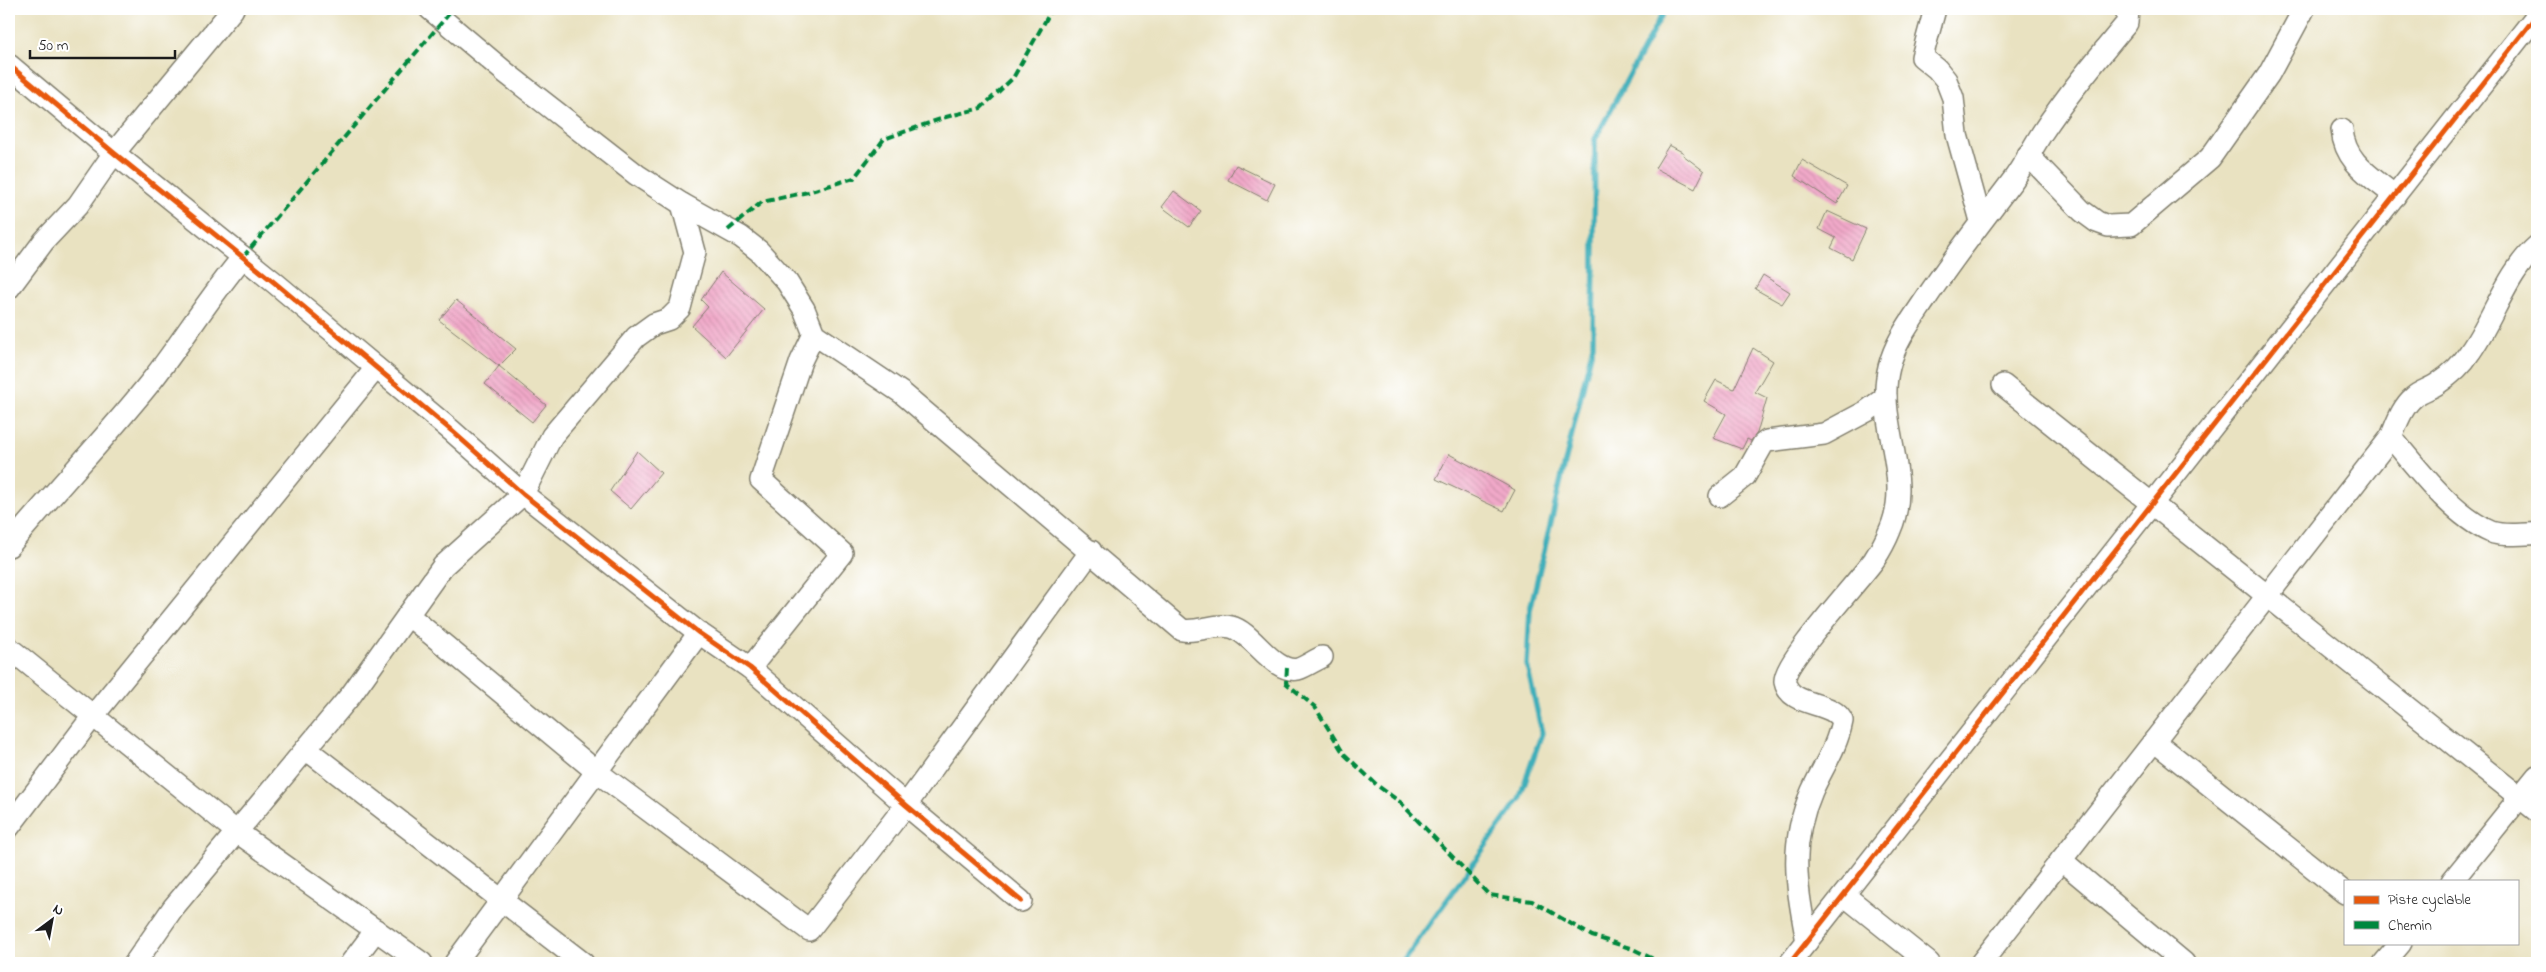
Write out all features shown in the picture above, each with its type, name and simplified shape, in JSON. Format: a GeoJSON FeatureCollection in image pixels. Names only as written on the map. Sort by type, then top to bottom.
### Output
{"type":"FeatureCollection","features":[{"type":"Feature","properties":{"kind":"street"},"geometry":{"type":"LineString","coordinates":[[9,288],[44,241],[78,205],[114,154],[233,9]]}},
{"type":"Feature","properties":{"kind":"street"},"geometry":{"type":"LineString","coordinates":[[430,9],[506,73],[622,163],[682,204],[741,237],[759,251],[787,282],[804,308],[814,334],[902,393],[1091,551],[1182,630],[1191,632],[1224,626],[1238,629],[1260,650],[1287,668],[1298,669],[1322,657]]}},
{"type":"Feature","properties":{"kind":"street"},"geometry":{"type":"LineString","coordinates":[[1935,9],[1922,57],[1938,69],[1949,89],[1958,135],[1981,221]]}},
{"type":"Feature","properties":{"kind":"street"},"geometry":{"type":"LineString","coordinates":[[1807,942],[1796,879],[1797,843],[1803,816],[1813,790],[1833,752],[1842,721],[1835,713],[1800,698],[1790,691],[1786,685],[1785,677],[1799,652],[1874,559],[1890,530],[1898,508],[1899,482],[1886,397],[1888,368],[1900,337],[1945,270],[2014,178],[2042,132],[2127,23],[2128,9]]}},
{"type":"Feature","properties":{"kind":"street"},"geometry":{"type":"LineString","coordinates":[[2028,155],[2082,211],[2097,222],[2108,226],[2131,225],[2210,158],[2269,74],[2304,9]]}},
{"type":"Feature","properties":{"kind":"street"},"geometry":{"type":"LineString","coordinates":[[1790,963],[2537,15]]}},
{"type":"Feature","properties":{"kind":"street"},"geometry":{"type":"LineString","coordinates":[[9,65],[114,154],[243,257],[376,368],[523,494],[699,633],[750,668],[906,805],[1022,901]]}},
{"type":"Feature","properties":{"kind":"street"},"geometry":{"type":"LineString","coordinates":[[2342,130],[2343,143],[2351,160],[2395,196]]}},
{"type":"Feature","properties":{"kind":"street"},"geometry":{"type":"LineString","coordinates":[[135,963],[173,908],[350,695],[443,566],[523,494],[552,436],[596,382],[636,337],[654,324],[669,319],[680,308],[695,252],[682,204]]}},
{"type":"Feature","properties":{"kind":"street"},"geometry":{"type":"LineString","coordinates":[[1981,963],[2391,437],[2404,408],[2414,396],[2436,384],[2457,368],[2470,353],[2529,253],[2537,246]]}},
{"type":"Feature","properties":{"kind":"street"},"geometry":{"type":"LineString","coordinates":[[9,546],[141,394],[178,348],[222,282],[243,257]]}},
{"type":"Feature","properties":{"kind":"street"},"geometry":{"type":"LineString","coordinates":[[750,668],[842,553],[761,480],[801,362],[814,334]]}},
{"type":"Feature","properties":{"kind":"street"},"geometry":{"type":"LineString","coordinates":[[9,827],[93,716],[376,368]]}},
{"type":"Feature","properties":{"kind":"street"},"geometry":{"type":"LineString","coordinates":[[2003,385],[2537,811]]}},
{"type":"Feature","properties":{"kind":"street"},"geometry":{"type":"LineString","coordinates":[[1720,496],[1745,476],[1763,444],[1767,441],[1824,434],[1867,412],[1886,397]]}},
{"type":"Feature","properties":{"kind":"street"},"geometry":{"type":"LineString","coordinates":[[2391,437],[2429,480],[2464,514],[2480,525],[2493,532],[2509,535],[2537,534]]}},
{"type":"Feature","properties":{"kind":"street"},"geometry":{"type":"LineString","coordinates":[[408,615],[597,772],[809,930],[906,805],[1091,551]]}},
{"type":"Feature","properties":{"kind":"street"},"geometry":{"type":"LineString","coordinates":[[455,963],[699,633]]}},
{"type":"Feature","properties":{"kind":"street"},"geometry":{"type":"LineString","coordinates":[[9,648],[238,832],[422,963]]}},
{"type":"Feature","properties":{"kind":"street"},"geometry":{"type":"LineString","coordinates":[[2154,741],[2344,892]]}},
{"type":"Feature","properties":{"kind":"street"},"geometry":{"type":"LineString","coordinates":[[306,749],[582,963]]}},
{"type":"Feature","properties":{"kind":"street"},"geometry":{"type":"LineString","coordinates":[[2453,880],[2537,776]]}},
{"type":"Feature","properties":{"kind":"street"},"geometry":{"type":"LineString","coordinates":[[2061,860],[2184,963]]}},
{"type":"Feature","properties":{"kind":"street"},"geometry":{"type":"LineString","coordinates":[[1844,894],[1929,963]]}},
{"type":"Feature","properties":{"kind":"street"},"geometry":{"type":"LineString","coordinates":[[351,963],[376,930]]}},
{"type":"Feature","properties":{"kind":"street"},"geometry":{"type":"LineString","coordinates":[[2384,963],[2400,944]]}},
{"type":"Feature","properties":{"kind":"building"},"geometry":{"type":"Polygon","coordinates":[[[1669,145],[1684,153],[1683,155],[1704,171],[1695,189],[1655,168],[1669,145]]]}},
{"type":"Feature","properties":{"kind":"building"},"geometry":{"type":"Polygon","coordinates":[[[1802,160],[1847,186],[1837,204],[1794,176],[1802,160]]]}},
{"type":"Feature","properties":{"kind":"building"},"geometry":{"type":"Polygon","coordinates":[[[1236,165],[1275,184],[1267,200],[1228,180],[1236,165]]]}},
{"type":"Feature","properties":{"kind":"building"},"geometry":{"type":"Polygon","coordinates":[[[1174,191],[1201,211],[1189,227],[1162,207],[1174,191]]]}},
{"type":"Feature","properties":{"kind":"building"},"geometry":{"type":"Polygon","coordinates":[[[1827,211],[1866,229],[1852,259],[1831,248],[1836,238],[1819,229],[1827,211]]]}},
{"type":"Feature","properties":{"kind":"building"},"geometry":{"type":"Polygon","coordinates":[[[721,272],[764,309],[726,357],[692,326],[708,307],[701,300],[721,272]]]}},
{"type":"Feature","properties":{"kind":"building"},"geometry":{"type":"Polygon","coordinates":[[[1763,275],[1790,292],[1782,304],[1755,289],[1763,275]]]}},
{"type":"Feature","properties":{"kind":"building"},"geometry":{"type":"Polygon","coordinates":[[[456,300],[516,349],[499,366],[439,320],[456,300]]]}},
{"type":"Feature","properties":{"kind":"building"},"geometry":{"type":"Polygon","coordinates":[[[1753,348],[1773,361],[1755,392],[1767,398],[1757,433],[1751,441],[1747,439],[1742,449],[1713,438],[1726,414],[1704,401],[1716,380],[1734,389],[1753,348]]]}},
{"type":"Feature","properties":{"kind":"building"},"geometry":{"type":"Polygon","coordinates":[[[499,366],[546,405],[532,422],[485,384],[499,366]]]}},
{"type":"Feature","properties":{"kind":"building"},"geometry":{"type":"Polygon","coordinates":[[[637,451],[661,473],[631,509],[610,491],[637,451]]]}},
{"type":"Feature","properties":{"kind":"building"},"geometry":{"type":"Polygon","coordinates":[[[1449,454],[1515,490],[1504,511],[1436,479],[1449,454]]]}},
{"type":"Feature","properties":{"kind":"waterway"},"geometry":{"type":"LineString","coordinates":[[1402,963],[1519,799],[1542,733],[1527,665],[1530,610],[1593,345],[1595,139],[1665,9]]}},
{"type":"Feature","properties":{"kind":"marked path"},"geometry":{"type":"LineString","coordinates":[[243,257],[453,9]]}},
{"type":"Feature","properties":{"kind":"marked path"},"geometry":{"type":"LineString","coordinates":[[728,230],[762,202],[808,192],[854,178],[884,139],[946,117],[981,108],[1013,78],[1052,9]]}},
{"type":"Feature","properties":{"kind":"marked path"},"geometry":{"type":"LineString","coordinates":[[1287,668],[1286,683],[1315,707],[1344,754],[1378,786],[1400,802],[1489,895],[1532,901],[1592,936],[1633,949],[1661,963]]}},
{"type":"Feature","properties":{"kind":"cycle path"},"geometry":{"type":"LineString","coordinates":[[1790,963],[2537,15]]}},
{"type":"Feature","properties":{"kind":"cycle path"},"geometry":{"type":"LineString","coordinates":[[9,65],[114,153],[275,283],[452,431],[523,494],[699,633],[750,668],[906,805],[1021,901]]}}]}
